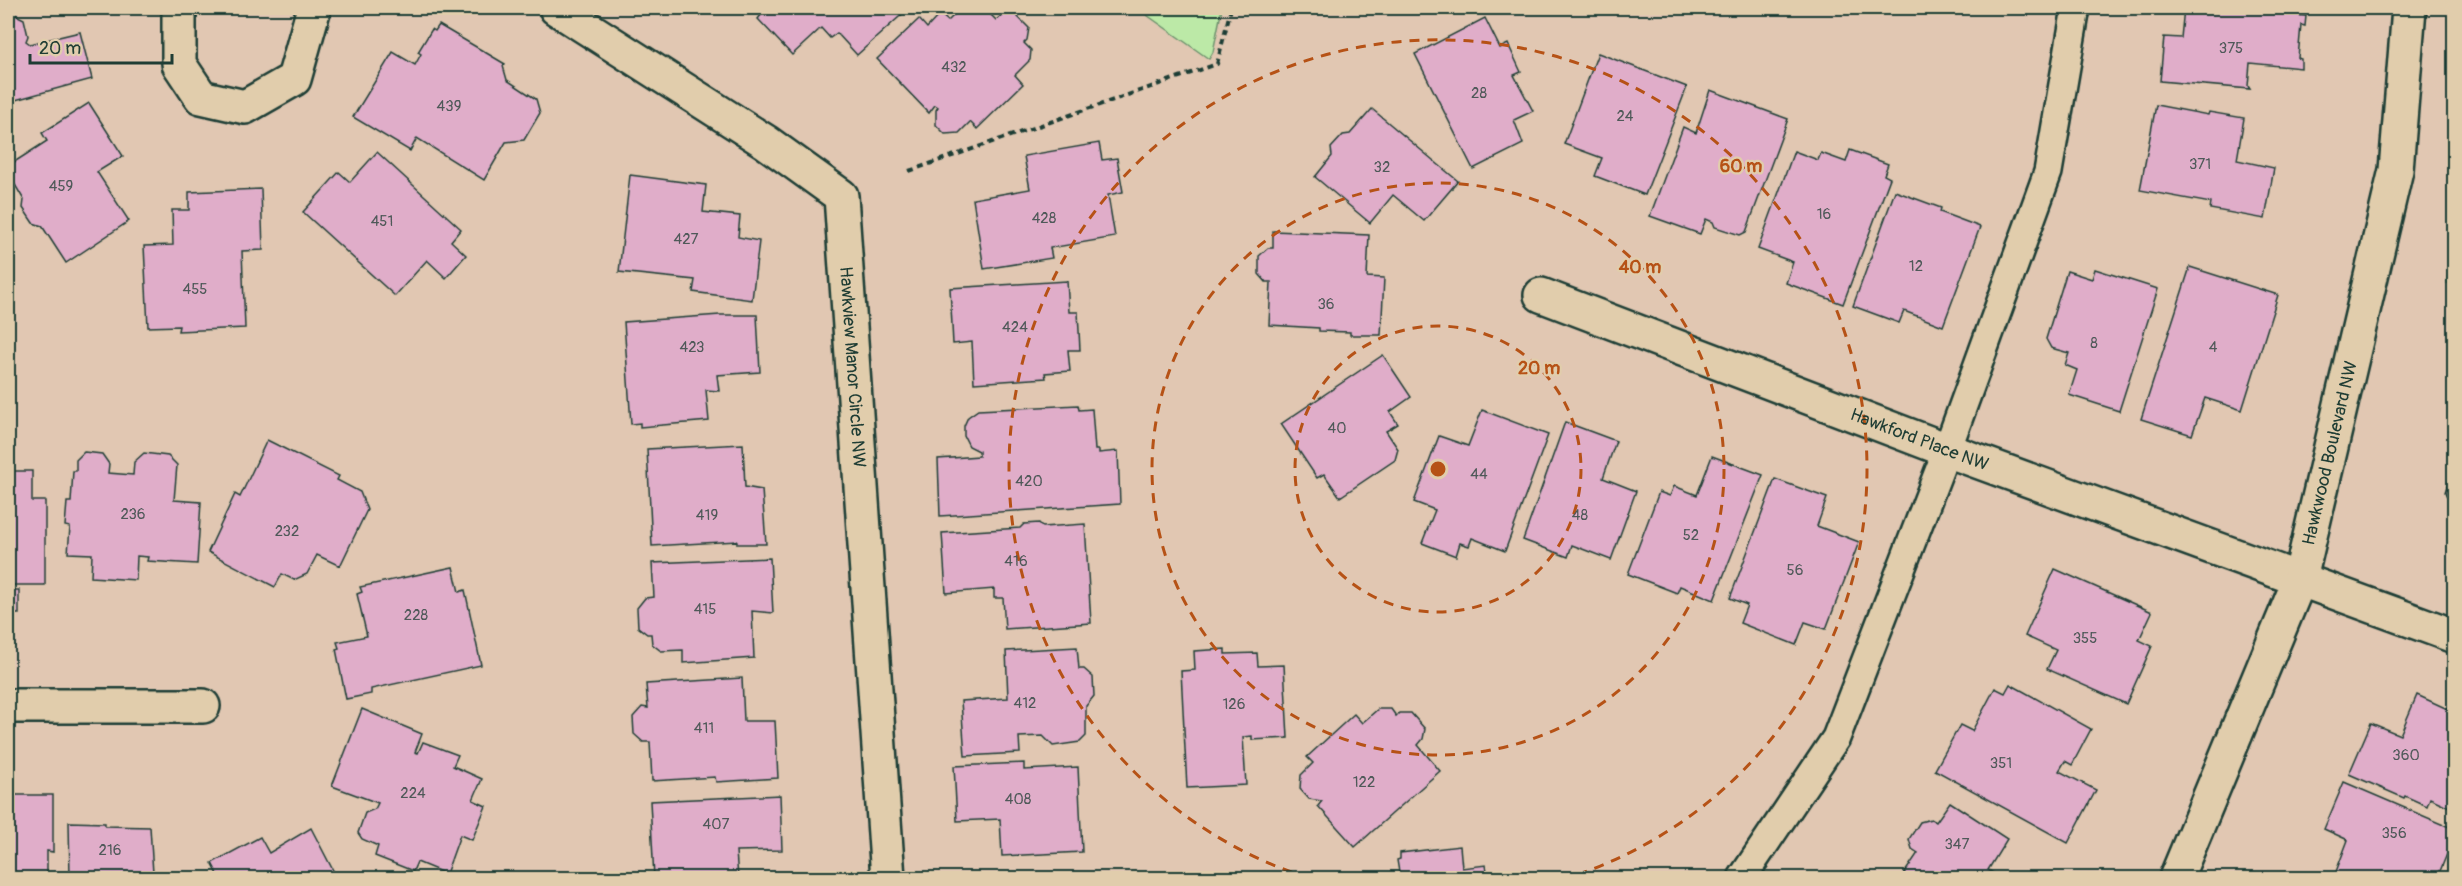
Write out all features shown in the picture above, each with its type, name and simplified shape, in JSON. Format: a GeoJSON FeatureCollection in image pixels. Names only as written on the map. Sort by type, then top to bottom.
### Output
{"type":"FeatureCollection","features":[{"type":"Feature","properties":{"kind":"street"},"geometry":{"type":"LineString","coordinates":[[179,8],[179,64],[201,97],[245,107],[294,79],[314,8]]}},
{"type":"Feature","properties":{"kind":"street","name":"Hawkview Manor Circle NW"},"geometry":{"type":"LineString","coordinates":[[556,8],[766,142],[841,196],[888,879]]}},
{"type":"Feature","properties":{"kind":"street","name":"Hawkwood Boulevard NW"},"geometry":{"type":"LineString","coordinates":[[2176,879],[2300,579],[2396,170],[2409,8]]}},
{"type":"Feature","properties":{"kind":"street","name":"Hawkford Place NW"},"geometry":{"type":"LineString","coordinates":[[1541,295],[1947,450],[2454,636]]}},
{"type":"Feature","properties":{"kind":"street"},"geometry":{"type":"LineString","coordinates":[[8,706],[203,706]]}},
{"type":"Feature","properties":{"kind":"lane"},"geometry":{"type":"LineString","coordinates":[[1742,879],[1836,738],[1947,450],[2048,172],[2076,8]]}},
{"type":"Feature","properties":{"kind":"path"},"geometry":{"type":"LineString","coordinates":[[909,171],[1217,64],[1231,8]]}},
{"type":"Feature","properties":{"kind":"green space"},"geometry":{"type":"Polygon","coordinates":[[[1137,8],[1222,8],[1213,52],[1209,59],[1137,8]]]}},
{"type":"Feature","properties":{"kind":"green space"},"geometry":{"type":"Polygon","coordinates":[[[2454,214],[2454,285],[2447,283],[2454,214]]]}},
{"type":"Feature","properties":{"kind":"building"},"geometry":{"type":"Polygon","coordinates":[[[754,8],[909,8],[857,55],[837,33],[830,38],[821,28],[792,55],[758,19],[761,15],[754,8]]]}},
{"type":"Feature","properties":{"kind":"building"},"geometry":{"type":"Polygon","coordinates":[[[961,8],[984,8],[996,20],[1003,14],[1014,13],[1029,28],[1027,40],[1024,43],[1031,50],[1030,60],[1015,75],[1023,84],[977,129],[970,122],[959,133],[945,134],[936,125],[938,107],[935,105],[929,113],[877,59],[919,19],[927,28],[940,14],[948,21],[961,8]]]}},
{"type":"Feature","properties":{"kind":"building"},"geometry":{"type":"Polygon","coordinates":[[[2184,8],[2306,16],[2305,26],[2301,25],[2298,58],[2301,59],[2301,68],[2250,63],[2248,86],[2250,89],[2160,81],[2164,37],[2181,38],[2184,8]]]}},
{"type":"Feature","properties":{"kind":"building"},"geometry":{"type":"Polygon","coordinates":[[[16,15],[24,19],[28,36],[26,41],[30,44],[80,32],[92,79],[8,102],[8,17],[16,15]]]}},
{"type":"Feature","properties":{"kind":"building"},"geometry":{"type":"Polygon","coordinates":[[[1485,18],[1500,48],[1508,44],[1521,72],[1514,75],[1533,111],[1514,120],[1523,144],[1473,169],[1415,54],[1485,18]]]}},
{"type":"Feature","properties":{"kind":"building"},"geometry":{"type":"Polygon","coordinates":[[[439,25],[505,64],[503,66],[507,80],[536,99],[540,113],[524,140],[506,142],[484,180],[417,138],[410,151],[353,117],[393,52],[415,65],[421,54],[418,52],[432,29],[435,31],[439,25]]]}},
{"type":"Feature","properties":{"kind":"building"},"geometry":{"type":"Polygon","coordinates":[[[1598,53],[1687,87],[1645,195],[1595,176],[1602,158],[1564,144],[1598,53]]]}},
{"type":"Feature","properties":{"kind":"building"},"geometry":{"type":"Polygon","coordinates":[[[1710,90],[1788,119],[1746,232],[1740,235],[1715,227],[1713,222],[1706,219],[1700,234],[1650,216],[1683,127],[1696,133],[1710,90]]]}},
{"type":"Feature","properties":{"kind":"building"},"geometry":{"type":"Polygon","coordinates":[[[89,103],[123,156],[97,172],[129,221],[66,263],[42,226],[33,223],[23,208],[24,200],[8,173],[8,166],[47,141],[42,133],[89,103]]]}},
{"type":"Feature","properties":{"kind":"building"},"geometry":{"type":"Polygon","coordinates":[[[2156,105],[2208,115],[2209,112],[2244,118],[2237,160],[2274,168],[2265,219],[2210,209],[2211,203],[2140,190],[2156,105]]]}},
{"type":"Feature","properties":{"kind":"building"},"geometry":{"type":"Polygon","coordinates":[[[1372,109],[1458,181],[1424,221],[1393,195],[1370,223],[1315,177],[1332,156],[1331,148],[1343,135],[1350,134],[1372,109]]]}},
{"type":"Feature","properties":{"kind":"building"},"geometry":{"type":"Polygon","coordinates":[[[1099,143],[1102,160],[1117,158],[1123,192],[1108,195],[1115,237],[1050,248],[1052,258],[984,269],[973,199],[1030,189],[1024,156],[1099,143]]]}},
{"type":"Feature","properties":{"kind":"building"},"geometry":{"type":"Polygon","coordinates":[[[1850,150],[1888,164],[1884,175],[1890,178],[1843,304],[1786,283],[1793,262],[1758,249],[1794,151],[1818,160],[1821,153],[1846,162],[1850,150]]]}},
{"type":"Feature","properties":{"kind":"building"},"geometry":{"type":"Polygon","coordinates":[[[377,152],[461,229],[451,241],[466,255],[446,278],[427,260],[395,296],[303,212],[339,172],[350,182],[377,152]]]}},
{"type":"Feature","properties":{"kind":"building"},"geometry":{"type":"Polygon","coordinates":[[[630,175],[706,185],[703,212],[740,216],[738,237],[759,241],[752,300],[693,292],[695,280],[619,272],[630,175]]]}},
{"type":"Feature","properties":{"kind":"building"},"geometry":{"type":"Polygon","coordinates":[[[261,189],[263,250],[242,251],[245,328],[178,331],[179,326],[148,327],[144,246],[173,245],[172,210],[189,210],[189,192],[261,189]]]}},
{"type":"Feature","properties":{"kind":"building"},"geometry":{"type":"Polygon","coordinates":[[[1895,191],[1941,208],[1940,212],[1980,227],[1943,326],[1904,311],[1899,323],[1853,306],[1895,191]]]}},
{"type":"Feature","properties":{"kind":"building"},"geometry":{"type":"Polygon","coordinates":[[[1273,231],[1369,235],[1367,277],[1384,278],[1381,335],[1350,335],[1350,332],[1319,331],[1319,328],[1269,325],[1271,282],[1266,282],[1259,274],[1259,256],[1268,248],[1273,248],[1273,231]]]}},
{"type":"Feature","properties":{"kind":"building"},"geometry":{"type":"Polygon","coordinates":[[[2190,267],[2278,295],[2242,410],[2205,398],[2192,435],[2141,419],[2190,267]]]}},
{"type":"Feature","properties":{"kind":"building"},"geometry":{"type":"Polygon","coordinates":[[[2095,269],[2158,289],[2119,411],[2069,395],[2077,370],[2065,365],[2069,353],[2051,348],[2046,339],[2067,271],[2092,279],[2095,269]]]}},
{"type":"Feature","properties":{"kind":"building"},"geometry":{"type":"Polygon","coordinates":[[[1067,281],[1069,312],[1078,312],[1080,350],[1068,350],[1070,371],[1045,373],[1046,378],[974,383],[972,342],[953,344],[950,288],[1067,281]]]}},
{"type":"Feature","properties":{"kind":"building"},"geometry":{"type":"Polygon","coordinates":[[[720,315],[757,315],[760,372],[717,375],[719,391],[706,390],[709,421],[640,427],[640,423],[631,424],[624,322],[720,315]]]}},
{"type":"Feature","properties":{"kind":"building"},"geometry":{"type":"Polygon","coordinates":[[[1383,355],[1411,397],[1390,412],[1398,424],[1386,431],[1398,449],[1395,460],[1340,497],[1324,474],[1317,478],[1281,424],[1383,355]]]}},
{"type":"Feature","properties":{"kind":"building"},"geometry":{"type":"Polygon","coordinates":[[[1078,405],[1079,410],[1092,409],[1095,450],[1099,450],[1099,453],[1118,451],[1120,504],[940,516],[938,459],[979,456],[979,451],[969,446],[964,436],[964,426],[968,417],[978,410],[1078,405]]]}},
{"type":"Feature","properties":{"kind":"building"},"geometry":{"type":"Polygon","coordinates":[[[1482,410],[1548,435],[1505,551],[1472,538],[1469,546],[1460,543],[1456,556],[1422,543],[1435,510],[1414,502],[1439,436],[1468,446],[1482,410]]]}},
{"type":"Feature","properties":{"kind":"building"},"geometry":{"type":"Polygon","coordinates":[[[1565,422],[1616,441],[1603,478],[1636,491],[1611,560],[1572,545],[1568,557],[1523,540],[1565,422]]]}},
{"type":"Feature","properties":{"kind":"building"},"geometry":{"type":"Polygon","coordinates":[[[267,440],[339,476],[337,480],[360,492],[367,510],[340,566],[317,555],[307,574],[294,580],[282,574],[275,587],[208,552],[235,494],[240,497],[267,440]]]}},
{"type":"Feature","properties":{"kind":"building"},"geometry":{"type":"Polygon","coordinates":[[[743,444],[745,487],[762,490],[766,544],[737,544],[737,541],[652,546],[647,449],[743,444]]]}},
{"type":"Feature","properties":{"kind":"building"},"geometry":{"type":"Polygon","coordinates":[[[84,452],[102,454],[109,464],[108,473],[133,475],[134,462],[144,453],[168,456],[177,465],[174,500],[201,502],[197,564],[147,561],[148,557],[137,556],[136,580],[91,577],[92,554],[68,553],[70,527],[65,526],[67,502],[71,502],[73,471],[76,471],[76,460],[84,452]]]}},
{"type":"Feature","properties":{"kind":"building"},"geometry":{"type":"Polygon","coordinates":[[[1712,456],[1763,475],[1714,600],[1680,586],[1677,593],[1628,574],[1659,492],[1670,496],[1674,486],[1697,495],[1712,456]]]}},
{"type":"Feature","properties":{"kind":"building"},"geometry":{"type":"Polygon","coordinates":[[[2454,466],[2454,506],[2450,504],[2445,492],[2454,466]]]}},
{"type":"Feature","properties":{"kind":"building"},"geometry":{"type":"Polygon","coordinates":[[[8,471],[32,471],[32,501],[45,501],[45,585],[8,585],[8,471]]]}},
{"type":"Feature","properties":{"kind":"building"},"geometry":{"type":"Polygon","coordinates":[[[1775,479],[1827,498],[1817,526],[1859,542],[1826,629],[1805,622],[1796,645],[1740,623],[1747,605],[1730,598],[1775,479]]]}},
{"type":"Feature","properties":{"kind":"building"},"geometry":{"type":"Polygon","coordinates":[[[1039,523],[1043,527],[1085,524],[1091,623],[1005,629],[1003,598],[994,598],[994,589],[946,593],[942,533],[1020,528],[1024,524],[1039,523]]]}},
{"type":"Feature","properties":{"kind":"building"},"geometry":{"type":"Polygon","coordinates":[[[770,558],[773,613],[752,611],[754,658],[683,663],[683,650],[661,651],[652,644],[651,634],[647,634],[638,627],[637,608],[645,598],[654,597],[652,563],[770,558]]]}},
{"type":"Feature","properties":{"kind":"building"},"geometry":{"type":"Polygon","coordinates":[[[453,567],[459,592],[465,590],[481,665],[371,689],[371,694],[346,699],[336,649],[339,648],[337,642],[367,636],[357,594],[362,592],[360,587],[453,567]]]}},
{"type":"Feature","properties":{"kind":"building"},"geometry":{"type":"Polygon","coordinates":[[[2055,569],[2152,612],[2139,640],[2152,646],[2126,704],[2047,669],[2056,650],[2025,636],[2055,569]]]}},
{"type":"Feature","properties":{"kind":"building"},"geometry":{"type":"Polygon","coordinates":[[[8,590],[19,590],[19,614],[8,614],[8,590]]]}},
{"type":"Feature","properties":{"kind":"building"},"geometry":{"type":"Polygon","coordinates":[[[1077,647],[1079,669],[1084,669],[1093,677],[1094,696],[1086,706],[1086,736],[1080,742],[1053,746],[1043,736],[1019,737],[1020,753],[965,756],[961,701],[1008,698],[1006,651],[1077,647]]]}},
{"type":"Feature","properties":{"kind":"building"},"geometry":{"type":"Polygon","coordinates":[[[1225,649],[1225,654],[1257,653],[1258,666],[1284,665],[1288,738],[1252,740],[1252,736],[1243,737],[1246,785],[1187,788],[1181,671],[1195,670],[1194,651],[1225,649]]]}},
{"type":"Feature","properties":{"kind":"building"},"geometry":{"type":"Polygon","coordinates":[[[742,678],[744,721],[775,721],[778,778],[716,782],[715,777],[652,781],[650,742],[643,742],[634,734],[633,717],[642,707],[648,708],[646,684],[742,678]]]}},
{"type":"Feature","properties":{"kind":"building"},"geometry":{"type":"Polygon","coordinates":[[[2010,684],[2091,729],[2072,765],[2065,761],[2059,771],[2096,790],[2068,843],[1935,770],[1960,725],[1972,731],[1995,688],[2005,693],[2010,684]]]}},
{"type":"Feature","properties":{"kind":"building"},"geometry":{"type":"Polygon","coordinates":[[[2417,695],[2454,712],[2454,809],[2430,798],[2427,806],[2349,774],[2371,723],[2400,735],[2417,695]]]}},
{"type":"Feature","properties":{"kind":"building"},"geometry":{"type":"Polygon","coordinates":[[[362,709],[422,734],[415,752],[418,753],[423,742],[458,755],[453,766],[482,779],[473,800],[486,806],[472,840],[460,835],[446,874],[417,862],[413,871],[375,856],[378,846],[362,839],[358,833],[365,813],[375,809],[378,803],[332,786],[362,709]]]}},
{"type":"Feature","properties":{"kind":"building"},"geometry":{"type":"Polygon","coordinates":[[[1378,709],[1391,709],[1396,716],[1399,713],[1411,713],[1425,729],[1423,739],[1418,745],[1440,771],[1355,847],[1318,806],[1322,801],[1309,799],[1300,789],[1301,775],[1313,763],[1307,757],[1354,714],[1362,723],[1378,709]]]}},
{"type":"Feature","properties":{"kind":"building"},"geometry":{"type":"Polygon","coordinates":[[[1024,763],[1024,770],[1078,767],[1082,852],[1002,856],[1000,819],[957,821],[954,766],[1024,763]]]}},
{"type":"Feature","properties":{"kind":"building"},"geometry":{"type":"Polygon","coordinates":[[[2344,782],[2454,829],[2454,837],[2438,876],[2440,878],[2334,877],[2348,840],[2324,829],[2344,782]]]}},
{"type":"Feature","properties":{"kind":"building"},"geometry":{"type":"Polygon","coordinates":[[[8,795],[53,795],[53,852],[47,851],[47,878],[8,878],[8,795]]]}},
{"type":"Feature","properties":{"kind":"building"},"geometry":{"type":"Polygon","coordinates":[[[780,795],[782,850],[736,851],[738,878],[654,878],[650,801],[780,795]]]}},
{"type":"Feature","properties":{"kind":"building"},"geometry":{"type":"Polygon","coordinates":[[[1950,802],[2007,839],[1988,870],[2002,878],[1901,878],[1918,853],[1912,849],[1909,839],[1920,822],[1931,819],[1936,822],[1950,802]]]}},
{"type":"Feature","properties":{"kind":"building"},"geometry":{"type":"Polygon","coordinates":[[[69,822],[150,827],[153,873],[190,874],[190,878],[70,878],[69,822]]]}},
{"type":"Feature","properties":{"kind":"building"},"geometry":{"type":"Polygon","coordinates":[[[311,828],[337,878],[220,878],[212,863],[260,837],[269,853],[311,828]]]}},
{"type":"Feature","properties":{"kind":"building"},"geometry":{"type":"Polygon","coordinates":[[[1460,846],[1462,868],[1486,865],[1488,878],[1400,878],[1397,860],[1400,859],[1400,853],[1460,846]]]}}]}
